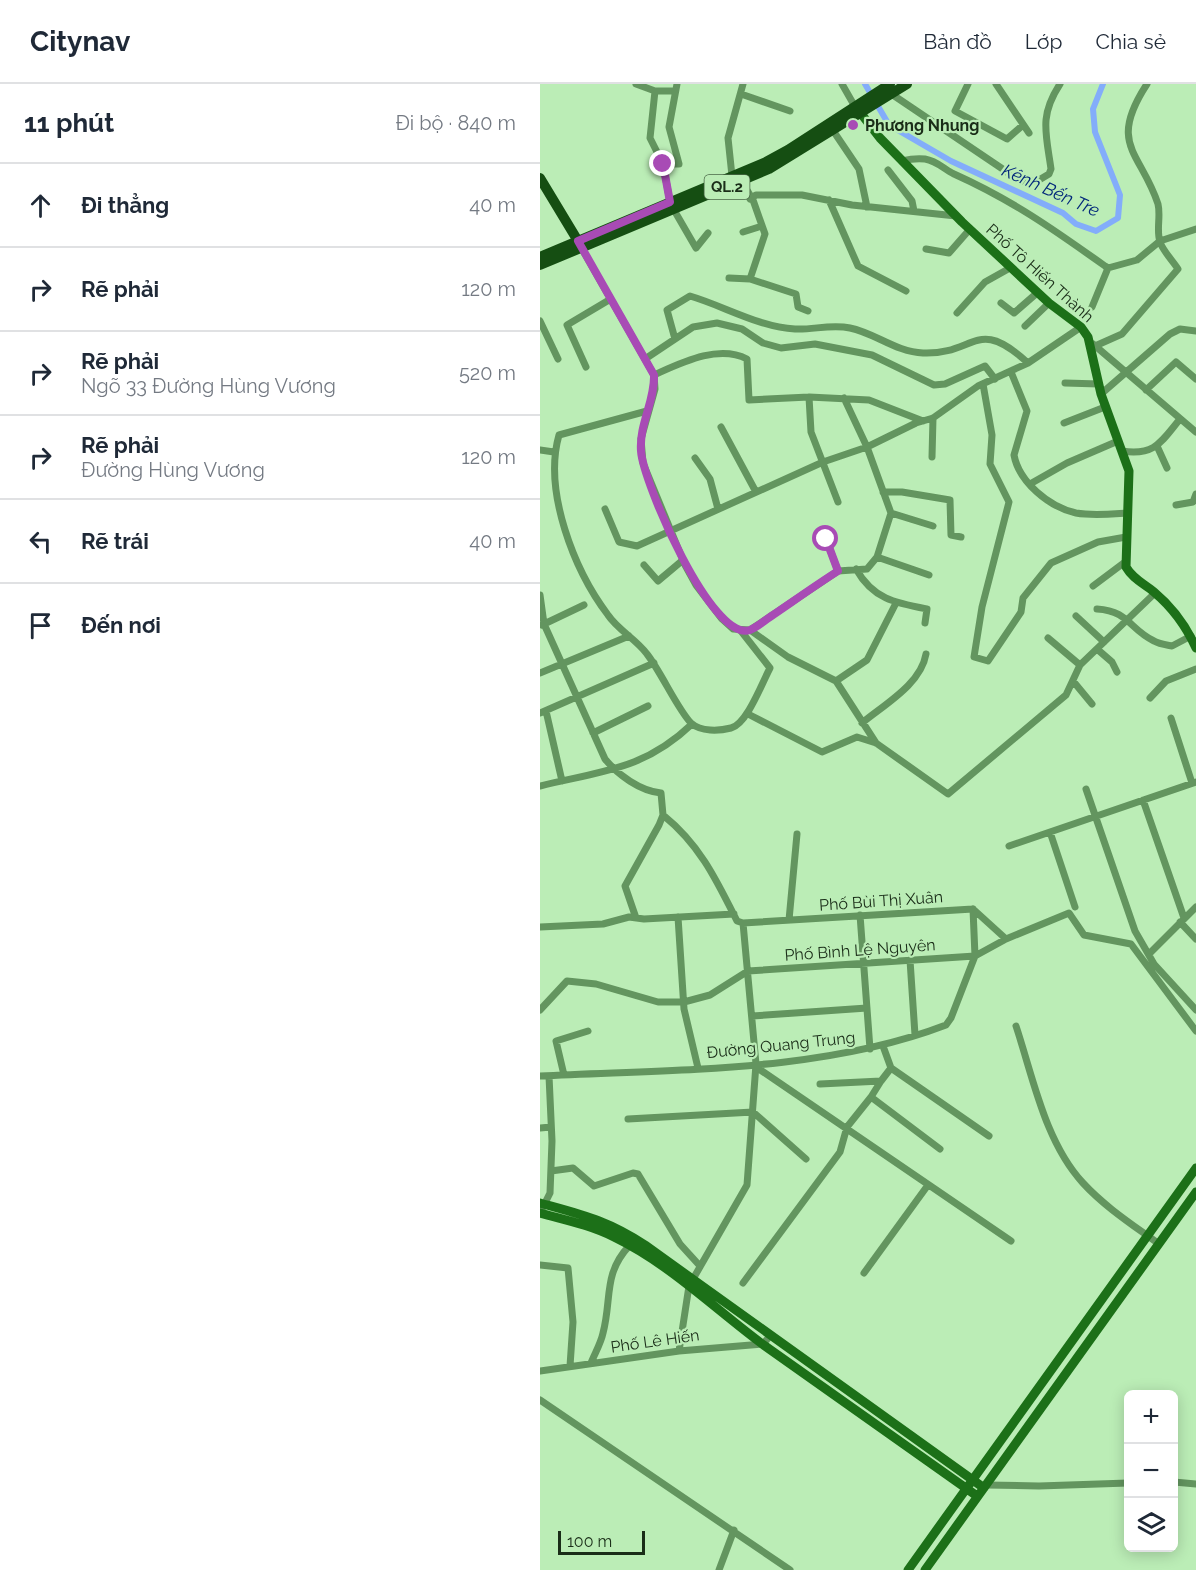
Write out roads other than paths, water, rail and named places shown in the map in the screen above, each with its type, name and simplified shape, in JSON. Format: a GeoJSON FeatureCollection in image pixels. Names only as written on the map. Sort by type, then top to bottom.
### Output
{"type":"FeatureCollection","features":[{"type":"Feature","properties":{"kind":"main road","name":"QL.2"},"geometry":{"type":"LineString","coordinates":[[737,178],[886,91],[907,84]]}},
{"type":"Feature","properties":{"kind":"main road","name":"QL.2"},"geometry":{"type":"LineString","coordinates":[[540,266],[580,245],[792,157],[859,107]]}},
{"type":"Feature","properties":{"kind":"main road"},"geometry":{"type":"LineString","coordinates":[[540,178],[580,245]]}},
{"type":"Feature","properties":{"kind":"main road","name":"QL.2"},"geometry":{"type":"LineString","coordinates":[[540,257],[580,245]]}},
{"type":"Feature","properties":{"kind":"street"},"geometry":{"type":"LineString","coordinates":[[636,84],[655,91],[676,88],[669,127],[679,164],[663,164]]}},
{"type":"Feature","properties":{"kind":"street"},"geometry":{"type":"LineString","coordinates":[[744,84],[728,138],[737,178],[750,199],[753,200],[765,234],[750,279]]}},
{"type":"Feature","properties":{"kind":"street"},"geometry":{"type":"LineString","coordinates":[[842,84],[859,107]]}},
{"type":"Feature","properties":{"kind":"street"},"geometry":{"type":"LineString","coordinates":[[968,84],[955,111],[1007,139],[1023,125]]}},
{"type":"Feature","properties":{"kind":"street"},"geometry":{"type":"LineString","coordinates":[[996,84],[1029,133]]}},
{"type":"Feature","properties":{"kind":"street"},"geometry":{"type":"LineString","coordinates":[[886,91],[1016,178],[1034,181],[1046,177],[1052,169],[1044,124],[1046,111],[1060,84]]}},
{"type":"Feature","properties":{"kind":"street"},"geometry":{"type":"LineString","coordinates":[[1095,346],[1122,334],[1178,269],[1160,241],[1159,207],[1129,141],[1131,117],[1138,98],[1147,84]]}},
{"type":"Feature","properties":{"kind":"street"},"geometry":{"type":"LineString","coordinates":[[655,91],[650,138],[663,164],[672,206],[696,248],[708,233]]}},
{"type":"Feature","properties":{"kind":"street"},"geometry":{"type":"LineString","coordinates":[[741,94],[790,111]]}},
{"type":"Feature","properties":{"kind":"street","name":"Phố Tô Hiến Thành"},"geometry":{"type":"LineString","coordinates":[[859,107],[902,161],[956,216],[1048,303],[1081,327],[1088,337],[1101,394],[1129,471],[1125,562]]}},
{"type":"Feature","properties":{"kind":"street"},"geometry":{"type":"LineString","coordinates":[[832,129],[859,169],[867,207]]}},
{"type":"Feature","properties":{"kind":"street"},"geometry":{"type":"LineString","coordinates":[[902,161],[915,158],[934,161],[948,171],[975,182],[1024,209],[1107,268]]}},
{"type":"Feature","properties":{"kind":"street"},"geometry":{"type":"LineString","coordinates":[[888,170],[912,201],[914,211]]}},
{"type":"Feature","properties":{"kind":"street"},"geometry":{"type":"LineString","coordinates":[[750,199],[756,195],[802,195],[867,207],[956,216]]}},
{"type":"Feature","properties":{"kind":"street"},"geometry":{"type":"LineString","coordinates":[[829,200],[858,266],[906,291]]}},
{"type":"Feature","properties":{"kind":"street"},"geometry":{"type":"LineString","coordinates":[[743,232],[762,226]]}},
{"type":"Feature","properties":{"kind":"street"},"geometry":{"type":"LineString","coordinates":[[926,249],[949,253],[970,229]]}},
{"type":"Feature","properties":{"kind":"street"},"geometry":{"type":"LineString","coordinates":[[1107,268],[1137,260],[1160,241],[1196,229]]}},
{"type":"Feature","properties":{"kind":"street"},"geometry":{"type":"LineString","coordinates":[[580,245],[609,300],[654,375],[655,388],[641,439],[643,463],[683,561],[703,595],[722,619],[733,628],[741,631],[750,630],[838,571],[867,569],[877,557],[891,513],[867,447],[844,398]]}},
{"type":"Feature","properties":{"kind":"street"},"geometry":{"type":"LineString","coordinates":[[957,313],[986,282],[1011,268]]}},
{"type":"Feature","properties":{"kind":"street"},"geometry":{"type":"LineString","coordinates":[[1092,308],[1107,268]]}},
{"type":"Feature","properties":{"kind":"street"},"geometry":{"type":"LineString","coordinates":[[729,279],[750,279],[796,294],[798,307],[808,311]]}},
{"type":"Feature","properties":{"kind":"street"},"geometry":{"type":"LineString","coordinates":[[1001,303],[1014,313],[1037,292]]}},
{"type":"Feature","properties":{"kind":"street"},"geometry":{"type":"LineString","coordinates":[[675,339],[667,310],[690,296],[772,325],[795,329],[851,328],[917,352],[939,351],[981,340],[996,340],[1012,348],[1028,363]]}},
{"type":"Feature","properties":{"kind":"street"},"geometry":{"type":"LineString","coordinates":[[586,367],[567,325],[609,300]]}},
{"type":"Feature","properties":{"kind":"street"},"geometry":{"type":"LineString","coordinates":[[1025,326],[1048,303]]}},
{"type":"Feature","properties":{"kind":"street"},"geometry":{"type":"LineString","coordinates":[[540,321],[558,359]]}},
{"type":"Feature","properties":{"kind":"street"},"geometry":{"type":"LineString","coordinates":[[645,359],[698,325],[717,323],[742,329],[763,343],[781,348],[815,344],[872,355],[934,385],[945,384],[986,366],[995,379]]}},
{"type":"Feature","properties":{"kind":"street"},"geometry":{"type":"LineString","coordinates":[[605,509],[619,542],[637,546],[823,462],[867,447],[933,418],[984,384],[1028,363],[1081,327]]}},
{"type":"Feature","properties":{"kind":"street"},"geometry":{"type":"LineString","coordinates":[[1101,394],[1175,330],[1196,331]]}},
{"type":"Feature","properties":{"kind":"street"},"geometry":{"type":"LineString","coordinates":[[1088,337],[1124,372],[1196,432]]}},
{"type":"Feature","properties":{"kind":"street"},"geometry":{"type":"LineString","coordinates":[[654,375],[690,358],[736,353],[747,359],[749,400],[809,397],[869,400],[923,421]]}},
{"type":"Feature","properties":{"kind":"street"},"geometry":{"type":"LineString","coordinates":[[1146,390],[1176,362],[1196,379]]}},
{"type":"Feature","properties":{"kind":"street"},"geometry":{"type":"LineString","coordinates":[[1011,372],[1027,411],[1014,455],[1016,464],[1030,484],[1040,495],[1076,513],[1128,513]]}},
{"type":"Feature","properties":{"kind":"street"},"geometry":{"type":"LineString","coordinates":[[1065,383],[1099,384]]}},
{"type":"Feature","properties":{"kind":"street"},"geometry":{"type":"LineString","coordinates":[[984,384],[993,435],[990,464],[1009,502],[982,607],[974,657],[988,661],[1021,612],[1023,598],[1051,563],[1098,542],[1126,537]]}},
{"type":"Feature","properties":{"kind":"street"},"geometry":{"type":"LineString","coordinates":[[809,397],[812,432],[838,502]]}},
{"type":"Feature","properties":{"kind":"street"},"geometry":{"type":"LineString","coordinates":[[1064,423],[1105,407]]}},
{"type":"Feature","properties":{"kind":"street"},"geometry":{"type":"LineString","coordinates":[[647,411],[559,435],[554,452],[558,504],[580,572],[609,617],[654,663],[692,724],[706,730],[733,728],[748,714],[770,668],[741,631]]}},
{"type":"Feature","properties":{"kind":"street"},"geometry":{"type":"LineString","coordinates":[[932,457],[933,418]]}},
{"type":"Feature","properties":{"kind":"street"},"geometry":{"type":"LineString","coordinates":[[1122,451],[1144,453],[1157,446],[1180,419]]}},
{"type":"Feature","properties":{"kind":"street"},"geometry":{"type":"LineString","coordinates":[[721,427],[756,492]]}},
{"type":"Feature","properties":{"kind":"street"},"geometry":{"type":"LineString","coordinates":[[1030,484],[1067,463],[1118,441]]}},
{"type":"Feature","properties":{"kind":"street"},"geometry":{"type":"LineString","coordinates":[[1157,446],[1167,468]]}},
{"type":"Feature","properties":{"kind":"street"},"geometry":{"type":"LineString","coordinates":[[540,450],[554,452]]}},
{"type":"Feature","properties":{"kind":"street"},"geometry":{"type":"LineString","coordinates":[[695,458],[710,479],[718,509]]}},
{"type":"Feature","properties":{"kind":"street"},"geometry":{"type":"LineString","coordinates":[[883,492],[902,492],[950,500],[951,535],[962,537]]}},
{"type":"Feature","properties":{"kind":"street"},"geometry":{"type":"LineString","coordinates":[[1176,505],[1193,502],[1196,494]]}},
{"type":"Feature","properties":{"kind":"street"},"geometry":{"type":"LineString","coordinates":[[891,513],[933,526]]}},
{"type":"Feature","properties":{"kind":"street"},"geometry":{"type":"LineString","coordinates":[[826,539],[838,571]]}},
{"type":"Feature","properties":{"kind":"street"},"geometry":{"type":"LineString","coordinates":[[877,557],[929,575]]}},
{"type":"Feature","properties":{"kind":"street"},"geometry":{"type":"LineString","coordinates":[[644,566],[658,581],[683,561]]}},
{"type":"Feature","properties":{"kind":"street"},"geometry":{"type":"LineString","coordinates":[[1094,586],[1125,562],[1133,578],[1155,593],[1175,613],[1191,636],[1196,648]]}},
{"type":"Feature","properties":{"kind":"street"},"geometry":{"type":"LineString","coordinates":[[856,569],[865,585],[896,603],[927,609],[925,623]]}},
{"type":"Feature","properties":{"kind":"street"},"geometry":{"type":"LineString","coordinates":[[856,737],[876,743],[948,794],[1066,695],[1080,665],[1155,593]]}},
{"type":"Feature","properties":{"kind":"street"},"geometry":{"type":"LineString","coordinates":[[540,595],[542,625],[564,665],[576,698],[605,759],[614,770],[639,785],[661,793],[663,815],[647,851],[625,886],[636,918]]}},
{"type":"Feature","properties":{"kind":"street"},"geometry":{"type":"LineString","coordinates":[[836,681],[867,660],[896,603]]}},
{"type":"Feature","properties":{"kind":"street"},"geometry":{"type":"LineString","coordinates":[[542,625],[584,605]]}},
{"type":"Feature","properties":{"kind":"street"},"geometry":{"type":"LineString","coordinates":[[1097,609],[1113,610],[1128,618],[1153,641],[1172,646],[1191,636]]}},
{"type":"Feature","properties":{"kind":"street"},"geometry":{"type":"LineString","coordinates":[[1076,616],[1104,642]]}},
{"type":"Feature","properties":{"kind":"street"},"geometry":{"type":"LineString","coordinates":[[750,630],[788,657],[836,681],[876,743]]}},
{"type":"Feature","properties":{"kind":"street"},"geometry":{"type":"LineString","coordinates":[[540,673],[564,665],[629,636]]}},
{"type":"Feature","properties":{"kind":"street"},"geometry":{"type":"LineString","coordinates":[[1048,638],[1080,665]]}},
{"type":"Feature","properties":{"kind":"street"},"geometry":{"type":"LineString","coordinates":[[1097,649],[1112,662],[1117,672]]}},
{"type":"Feature","properties":{"kind":"street"},"geometry":{"type":"LineString","coordinates":[[862,723],[906,687],[924,668],[926,654]]}},
{"type":"Feature","properties":{"kind":"street"},"geometry":{"type":"LineString","coordinates":[[562,781],[543,712],[654,663]]}},
{"type":"Feature","properties":{"kind":"street"},"geometry":{"type":"LineString","coordinates":[[1150,698],[1166,681],[1196,669]]}},
{"type":"Feature","properties":{"kind":"street"},"geometry":{"type":"LineString","coordinates":[[1073,681],[1092,704]]}},
{"type":"Feature","properties":{"kind":"street"},"geometry":{"type":"LineString","coordinates":[[593,733],[648,706]]}},
{"type":"Feature","properties":{"kind":"street"},"geometry":{"type":"LineString","coordinates":[[748,714],[822,752],[869,732]]}},
{"type":"Feature","properties":{"kind":"street"},"geometry":{"type":"LineString","coordinates":[[1009,846],[1194,783],[1171,717]]}},
{"type":"Feature","properties":{"kind":"street"},"geometry":{"type":"LineString","coordinates":[[540,786],[614,770],[647,759],[673,742],[692,724]]}},
{"type":"Feature","properties":{"kind":"street"},"geometry":{"type":"LineString","coordinates":[[1086,789],[1135,931],[1150,953],[1154,964],[1196,1010]]}},
{"type":"Feature","properties":{"kind":"street"},"geometry":{"type":"LineString","coordinates":[[1143,800],[1182,920],[1196,939]]}},
{"type":"Feature","properties":{"kind":"street"},"geometry":{"type":"LineString","coordinates":[[663,815],[686,833],[699,851],[737,921],[744,923],[756,1065],[747,1185],[691,1283],[679,1351]]}},
{"type":"Feature","properties":{"kind":"street"},"geometry":{"type":"LineString","coordinates":[[1050,832],[1075,907]]}},
{"type":"Feature","properties":{"kind":"street"},"geometry":{"type":"LineString","coordinates":[[789,920],[797,834]]}},
{"type":"Feature","properties":{"kind":"street"},"geometry":{"type":"LineString","coordinates":[[1150,953],[1196,907]]}},
{"type":"Feature","properties":{"kind":"street"},"geometry":{"type":"LineString","coordinates":[[972,909],[1006,939]]}},
{"type":"Feature","properties":{"kind":"street"},"geometry":{"type":"LineString","coordinates":[[972,909],[975,956],[1006,939],[1069,913],[1084,935],[1131,944],[1196,1031]]}},
{"type":"Feature","properties":{"kind":"street","name":"Phố Bùi Thị Xuân"},"geometry":{"type":"LineString","coordinates":[[744,923],[972,909]]}},
{"type":"Feature","properties":{"kind":"street"},"geometry":{"type":"LineString","coordinates":[[540,927],[603,924],[614,920],[636,918],[734,914]]}},
{"type":"Feature","properties":{"kind":"street"},"geometry":{"type":"LineString","coordinates":[[860,915],[870,1048]]}},
{"type":"Feature","properties":{"kind":"street"},"geometry":{"type":"LineString","coordinates":[[678,917],[684,1002],[698,1068]]}},
{"type":"Feature","properties":{"kind":"street","name":"Phố Bình Lệ Nguyên"},"geometry":{"type":"LineString","coordinates":[[748,970],[975,956]]}},
{"type":"Feature","properties":{"kind":"street","name":"Đường Quang Trung"},"geometry":{"type":"LineString","coordinates":[[540,1076],[756,1065],[883,1046],[946,1025],[951,1018],[975,956]]}},
{"type":"Feature","properties":{"kind":"street"},"geometry":{"type":"LineString","coordinates":[[910,960],[915,1035]]}},
{"type":"Feature","properties":{"kind":"street"},"geometry":{"type":"LineString","coordinates":[[540,1010],[567,981],[588,982],[658,1002],[684,1002],[710,996],[748,970]]}},
{"type":"Feature","properties":{"kind":"street"},"geometry":{"type":"LineString","coordinates":[[752,1016],[867,1008]]}},
{"type":"Feature","properties":{"kind":"street"},"geometry":{"type":"LineString","coordinates":[[1016,1026],[1049,1126],[1082,1182],[1159,1244]]}},
{"type":"Feature","properties":{"kind":"street"},"geometry":{"type":"LineString","coordinates":[[564,1075],[556,1041],[588,1031]]}},
{"type":"Feature","properties":{"kind":"street"},"geometry":{"type":"LineString","coordinates":[[883,1046],[891,1068],[989,1136]]}},
{"type":"Feature","properties":{"kind":"street"},"geometry":{"type":"LineString","coordinates":[[756,1065],[1011,1241]]}},
{"type":"Feature","properties":{"kind":"street"},"geometry":{"type":"LineString","coordinates":[[743,1283],[840,1152],[847,1127],[891,1068]]}},
{"type":"Feature","properties":{"kind":"street"},"geometry":{"type":"LineString","coordinates":[[541,1210],[550,1193],[549,1076]]}},
{"type":"Feature","properties":{"kind":"street"},"geometry":{"type":"LineString","coordinates":[[820,1084],[880,1081]]}},
{"type":"Feature","properties":{"kind":"street"},"geometry":{"type":"LineString","coordinates":[[871,1097],[940,1149]]}},
{"type":"Feature","properties":{"kind":"street"},"geometry":{"type":"LineString","coordinates":[[628,1119],[753,1112],[806,1159]]}},
{"type":"Feature","properties":{"kind":"street"},"geometry":{"type":"LineString","coordinates":[[540,1128],[551,1127]]}},
{"type":"Feature","properties":{"kind":"street"},"geometry":{"type":"LineString","coordinates":[[551,1171],[573,1168],[594,1186],[633,1173],[638,1174],[680,1244],[700,1266]]}},
{"type":"Feature","properties":{"kind":"street"},"geometry":{"type":"LineString","coordinates":[[908,1570],[1196,1168]]}},
{"type":"Feature","properties":{"kind":"street"},"geometry":{"type":"LineString","coordinates":[[864,1273],[928,1185]]}},
{"type":"Feature","properties":{"kind":"street"},"geometry":{"type":"LineString","coordinates":[[925,1570],[1196,1192]]}},
{"type":"Feature","properties":{"kind":"street"},"geometry":{"type":"LineString","coordinates":[[541,1210],[589,1226],[629,1246],[691,1283],[770,1335],[973,1480],[982,1490]]}},
{"type":"Feature","properties":{"kind":"street"},"geometry":{"type":"LineString","coordinates":[[541,1210],[584,1213],[623,1231],[691,1283],[763,1344],[966,1488],[982,1490],[1124,1483]]}},
{"type":"Feature","properties":{"kind":"street"},"geometry":{"type":"LineString","coordinates":[[591,1363],[603,1334],[611,1272],[617,1259],[629,1246]]}},
{"type":"Feature","properties":{"kind":"street"},"geometry":{"type":"LineString","coordinates":[[540,1265],[567,1268],[573,1322],[570,1366]]}},
{"type":"Feature","properties":{"kind":"street"},"geometry":{"type":"LineString","coordinates":[[763,1344],[770,1335]]}},
{"type":"Feature","properties":{"kind":"street","name":"Phố Lê Hiến"},"geometry":{"type":"LineString","coordinates":[[540,1371],[679,1351],[763,1344]]}},
{"type":"Feature","properties":{"kind":"street"},"geometry":{"type":"LineString","coordinates":[[540,1400],[790,1570]]}},
{"type":"Feature","properties":{"kind":"street"},"geometry":{"type":"LineString","coordinates":[[1178,1482],[1196,1484]]}},
{"type":"Feature","properties":{"kind":"street"},"geometry":{"type":"LineString","coordinates":[[719,1570],[734,1530]]}},
{"type":"Feature","properties":{"kind":"waterway","name":"Kênh Bến Tre"},"geometry":{"type":"LineString","coordinates":[[865,84],[889,125],[951,161],[1063,213],[1076,224],[1096,231],[1118,218],[1120,195],[1095,132],[1093,109],[1103,84]]}},
{"type":"Feature","properties":{"kind":"place","name":"Phương Nhung"},"geometry":{"type":"Point","coordinates":[853,125]}}]}
